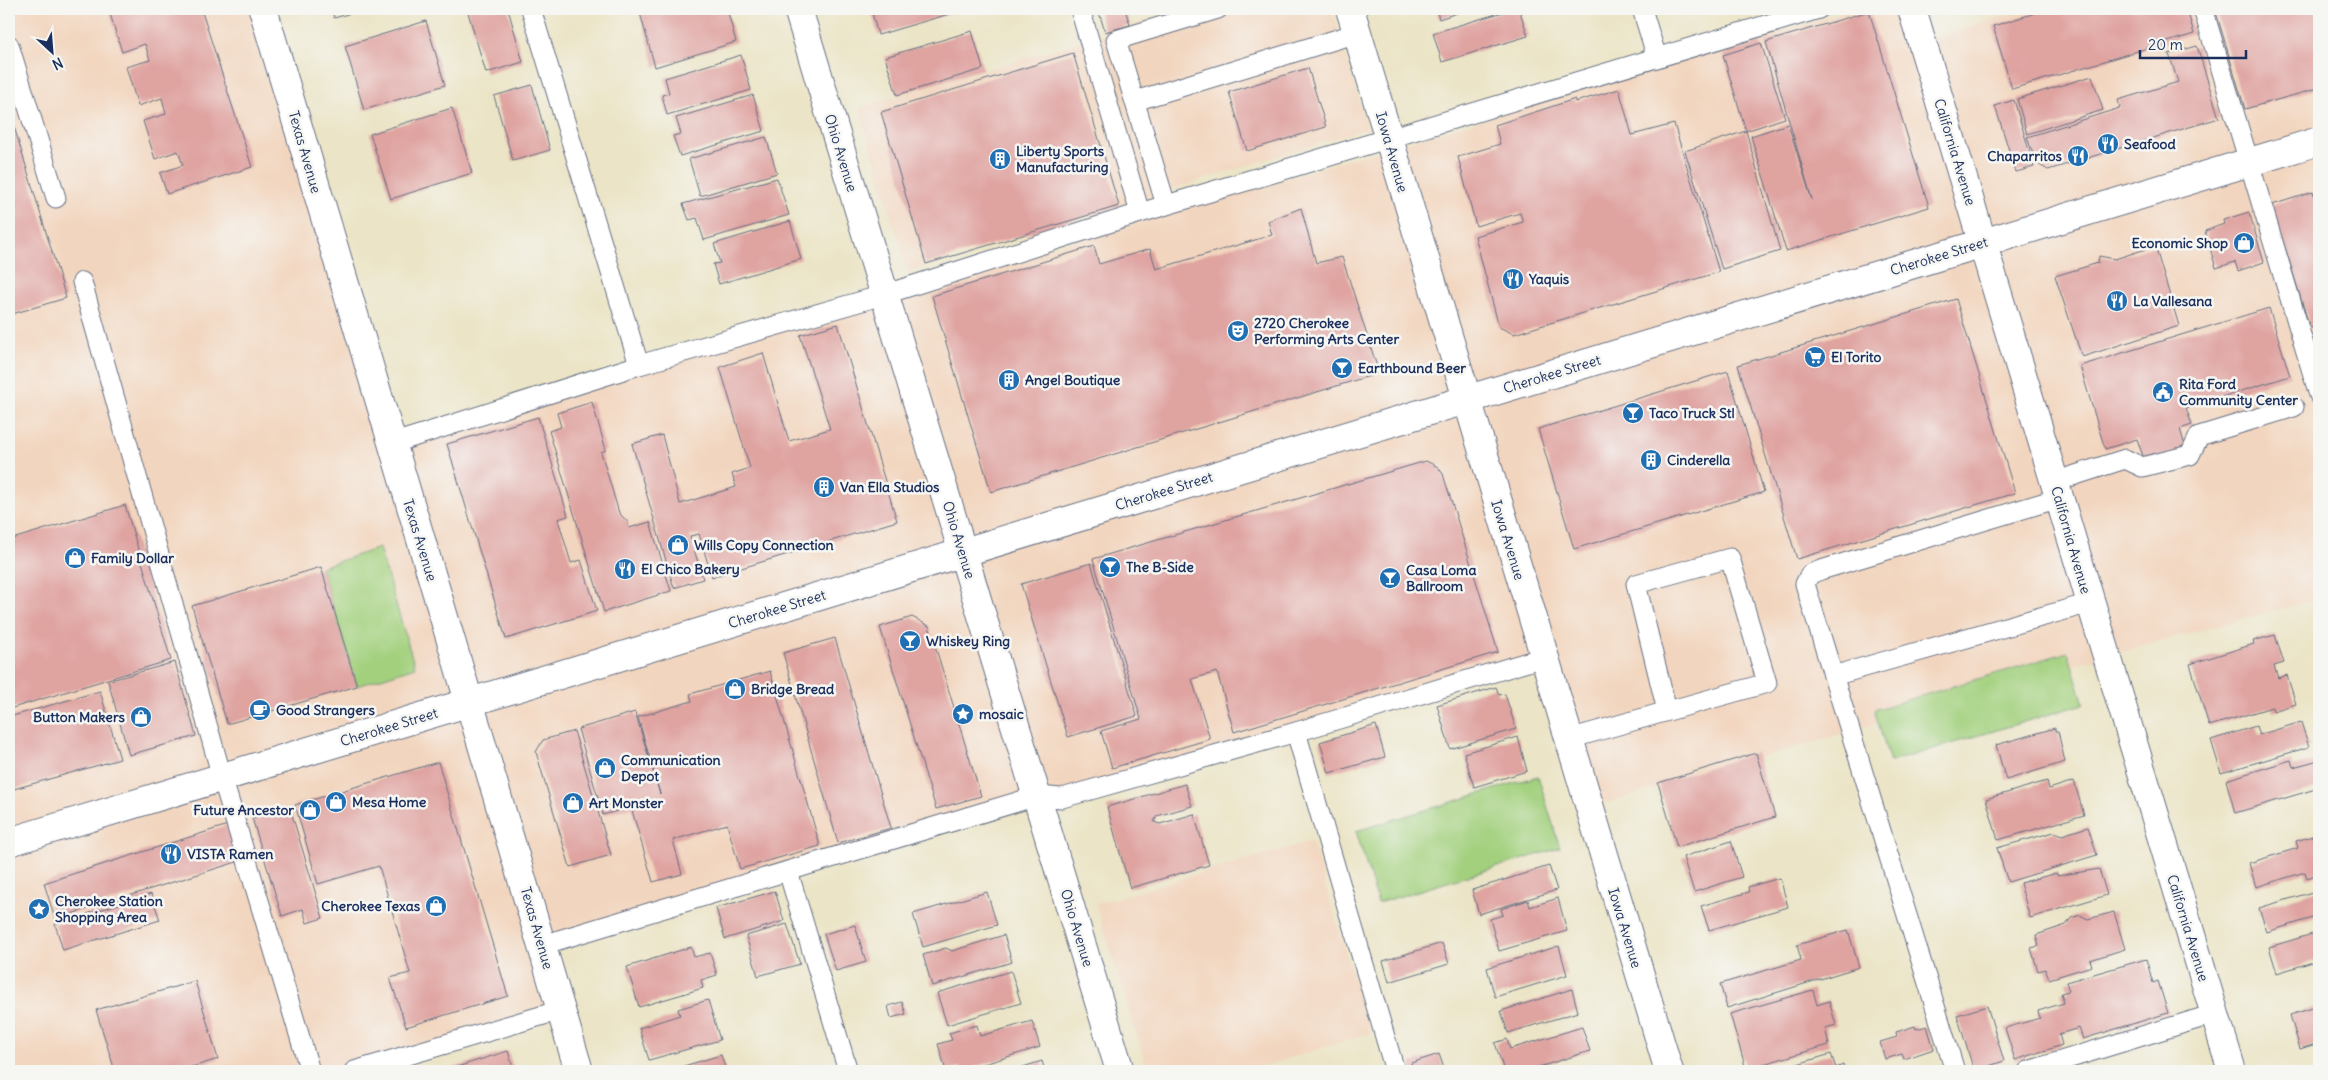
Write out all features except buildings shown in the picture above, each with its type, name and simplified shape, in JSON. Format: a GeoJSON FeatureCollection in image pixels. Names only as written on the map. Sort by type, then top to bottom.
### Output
{"type":"FeatureCollection","features":[{"type":"Feature","properties":{"kind":"street","name":"Texas Avenue"},"geometry":{"type":"LineString","coordinates":[[263,9],[579,1071]]}},
{"type":"Feature","properties":{"kind":"street","name":"Ohio Avenue"},"geometry":{"type":"LineString","coordinates":[[798,9],[883,295],[1120,1071]]}},
{"type":"Feature","properties":{"kind":"street","name":"California Avenue"},"geometry":{"type":"LineString","coordinates":[[1912,9],[2232,1071]]}},
{"type":"Feature","properties":{"kind":"street","name":"Iowa Avenue"},"geometry":{"type":"LineString","coordinates":[[1353,21],[1669,1071]]}},
{"type":"Feature","properties":{"kind":"street","name":"Cherokee Street"},"geometry":{"type":"LineString","coordinates":[[9,842],[2319,141]]}},
{"type":"Feature","properties":{"kind":"lane"},"geometry":{"type":"LineString","coordinates":[[531,9],[639,365]]}},
{"type":"Feature","properties":{"kind":"lane"},"geometry":{"type":"LineString","coordinates":[[1080,9],[1140,213]]}},
{"type":"Feature","properties":{"kind":"lane"},"geometry":{"type":"LineString","coordinates":[[1166,206],[1116,40],[1218,9]]}},
{"type":"Feature","properties":{"kind":"lane"},"geometry":{"type":"LineString","coordinates":[[1642,9],[1657,58]]}},
{"type":"Feature","properties":{"kind":"lane"},"geometry":{"type":"LineString","coordinates":[[391,444],[639,365],[883,295],[1140,213],[1819,9]]}},
{"type":"Feature","properties":{"kind":"lane"},"geometry":{"type":"LineString","coordinates":[[2204,9],[2319,395]]}},
{"type":"Feature","properties":{"kind":"lane"},"geometry":{"type":"LineString","coordinates":[[1135,101],[1353,21]]}},
{"type":"Feature","properties":{"kind":"lane"},"geometry":{"type":"LineString","coordinates":[[9,45],[56,198]]}},
{"type":"Feature","properties":{"kind":"lane"},"geometry":{"type":"LineString","coordinates":[[82,282],[222,778],[310,1071]]}},
{"type":"Feature","properties":{"kind":"lane"},"geometry":{"type":"LineString","coordinates":[[1955,1071],[1805,584],[1810,574],[2056,490],[2133,456],[2142,467],[2190,455],[2191,439],[2294,407]]}},
{"type":"Feature","properties":{"kind":"lane"},"geometry":{"type":"LineString","coordinates":[[1568,739],[1767,684],[1730,558],[1636,584],[1666,711]]}},
{"type":"Feature","properties":{"kind":"lane"},"geometry":{"type":"LineString","coordinates":[[1833,676],[2090,603]]}},
{"type":"Feature","properties":{"kind":"lane"},"geometry":{"type":"LineString","coordinates":[[542,944],[1037,796],[1062,798],[1296,732],[1544,656]]}},
{"type":"Feature","properties":{"kind":"lane"},"geometry":{"type":"LineString","coordinates":[[1296,732],[1395,1071]]}},
{"type":"Feature","properties":{"kind":"lane"},"geometry":{"type":"LineString","coordinates":[[788,871],[848,1071]]}},
{"type":"Feature","properties":{"kind":"lane"},"geometry":{"type":"LineString","coordinates":[[354,1071],[561,1010]]}},
{"type":"Feature","properties":{"kind":"lane"},"geometry":{"type":"LineString","coordinates":[[2028,1071],[2214,1014]]}},
{"type":"Feature","properties":{"kind":"shaded area"},"geometry":{"type":"Polygon","coordinates":[[[9,9],[263,9],[391,444],[1855,9],[1891,9],[1902,46],[2028,9],[2319,9],[2319,599],[2106,656],[1589,808],[1544,657],[542,944],[561,1010],[354,1071],[9,1071],[9,9]]]}},
{"type":"Feature","properties":{"kind":"shaded area"},"geometry":{"type":"Polygon","coordinates":[[[1188,9],[1332,9],[1367,128],[908,272],[859,108],[1188,9]]]}},
{"type":"Feature","properties":{"kind":"shaded area"},"geometry":{"type":"Polygon","coordinates":[[[1312,841],[1370,1033],[1249,1071],[1148,1071],[1096,904],[1312,841]]]}},
{"type":"Feature","properties":{"kind":"green space"},"geometry":{"type":"Polygon","coordinates":[[[379,548],[415,667],[357,686],[321,567],[379,548]]]}},
{"type":"Feature","properties":{"kind":"green space"},"geometry":{"type":"Polygon","coordinates":[[[2068,652],[2084,704],[1890,762],[1874,710],[2068,652]]]}},
{"type":"Feature","properties":{"kind":"green space"},"geometry":{"type":"Polygon","coordinates":[[[1538,776],[1560,848],[1378,903],[1356,831],[1538,776]]]}},
{"type":"Feature","properties":{"kind":"place","name":"Seafood"},"geometry":{"type":"Point","coordinates":[2108,144]}},
{"type":"Feature","properties":{"kind":"place","name":"Chaparritos"},"geometry":{"type":"Point","coordinates":[2078,156]}},
{"type":"Feature","properties":{"kind":"place","name":"Liberty Sports Manufacturing"},"geometry":{"type":"Point","coordinates":[1000,159]}},
{"type":"Feature","properties":{"kind":"place","name":"Economic Shop"},"geometry":{"type":"Point","coordinates":[2244,243]}},
{"type":"Feature","properties":{"kind":"place","name":"Yaquis"},"geometry":{"type":"Point","coordinates":[1513,279]}},
{"type":"Feature","properties":{"kind":"place","name":"La Vallesana"},"geometry":{"type":"Point","coordinates":[2117,301]}},
{"type":"Feature","properties":{"kind":"place","name":"2720 Cherokee Performing Arts Center"},"geometry":{"type":"Point","coordinates":[1238,331]}},
{"type":"Feature","properties":{"kind":"place","name":"El Torito"},"geometry":{"type":"Point","coordinates":[1815,357]}},
{"type":"Feature","properties":{"kind":"place","name":"Earthbound Beer"},"geometry":{"type":"Point","coordinates":[1342,368]}},
{"type":"Feature","properties":{"kind":"place","name":"Angel Boutique"},"geometry":{"type":"Point","coordinates":[1009,380]}},
{"type":"Feature","properties":{"kind":"place","name":"Rita Ford Community Center"},"geometry":{"type":"Point","coordinates":[2163,392]}},
{"type":"Feature","properties":{"kind":"place","name":"Taco Truck Stl"},"geometry":{"type":"Point","coordinates":[1633,413]}},
{"type":"Feature","properties":{"kind":"place","name":"Cinderella"},"geometry":{"type":"Point","coordinates":[1651,460]}},
{"type":"Feature","properties":{"kind":"place","name":"Van Ella Studios"},"geometry":{"type":"Point","coordinates":[824,487]}},
{"type":"Feature","properties":{"kind":"place","name":"Wills Copy Connection"},"geometry":{"type":"Point","coordinates":[678,545]}},
{"type":"Feature","properties":{"kind":"place","name":"Family Dollar"},"geometry":{"type":"Point","coordinates":[75,558]}},
{"type":"Feature","properties":{"kind":"place","name":"The B-Side"},"geometry":{"type":"Point","coordinates":[1110,567]}},
{"type":"Feature","properties":{"kind":"place","name":"El Chico Bakery"},"geometry":{"type":"Point","coordinates":[625,569]}},
{"type":"Feature","properties":{"kind":"place","name":"Casa Loma Ballroom"},"geometry":{"type":"Point","coordinates":[1390,578]}},
{"type":"Feature","properties":{"kind":"place","name":"Whiskey Ring"},"geometry":{"type":"Point","coordinates":[910,641]}},
{"type":"Feature","properties":{"kind":"place","name":"Bridge Bread"},"geometry":{"type":"Point","coordinates":[735,689]}},
{"type":"Feature","properties":{"kind":"place","name":"Good Strangers"},"geometry":{"type":"Point","coordinates":[260,710]}},
{"type":"Feature","properties":{"kind":"place","name":"mosaic"},"geometry":{"type":"Point","coordinates":[963,714]}},
{"type":"Feature","properties":{"kind":"place","name":"Button Makers"},"geometry":{"type":"Point","coordinates":[141,717]}},
{"type":"Feature","properties":{"kind":"place","name":"Communication Depot"},"geometry":{"type":"Point","coordinates":[605,768]}},
{"type":"Feature","properties":{"kind":"place","name":"Mesa Home"},"geometry":{"type":"Point","coordinates":[336,802]}},
{"type":"Feature","properties":{"kind":"place","name":"Art Monster"},"geometry":{"type":"Point","coordinates":[573,803]}},
{"type":"Feature","properties":{"kind":"place","name":"Future Ancestor"},"geometry":{"type":"Point","coordinates":[310,810]}},
{"type":"Feature","properties":{"kind":"place","name":"VISTA Ramen"},"geometry":{"type":"Point","coordinates":[171,854]}},
{"type":"Feature","properties":{"kind":"place","name":"Cherokee Texas"},"geometry":{"type":"Point","coordinates":[436,906]}},
{"type":"Feature","properties":{"kind":"place","name":"Cherokee Station Shopping Area"},"geometry":{"type":"Point","coordinates":[39,909]}}]}
